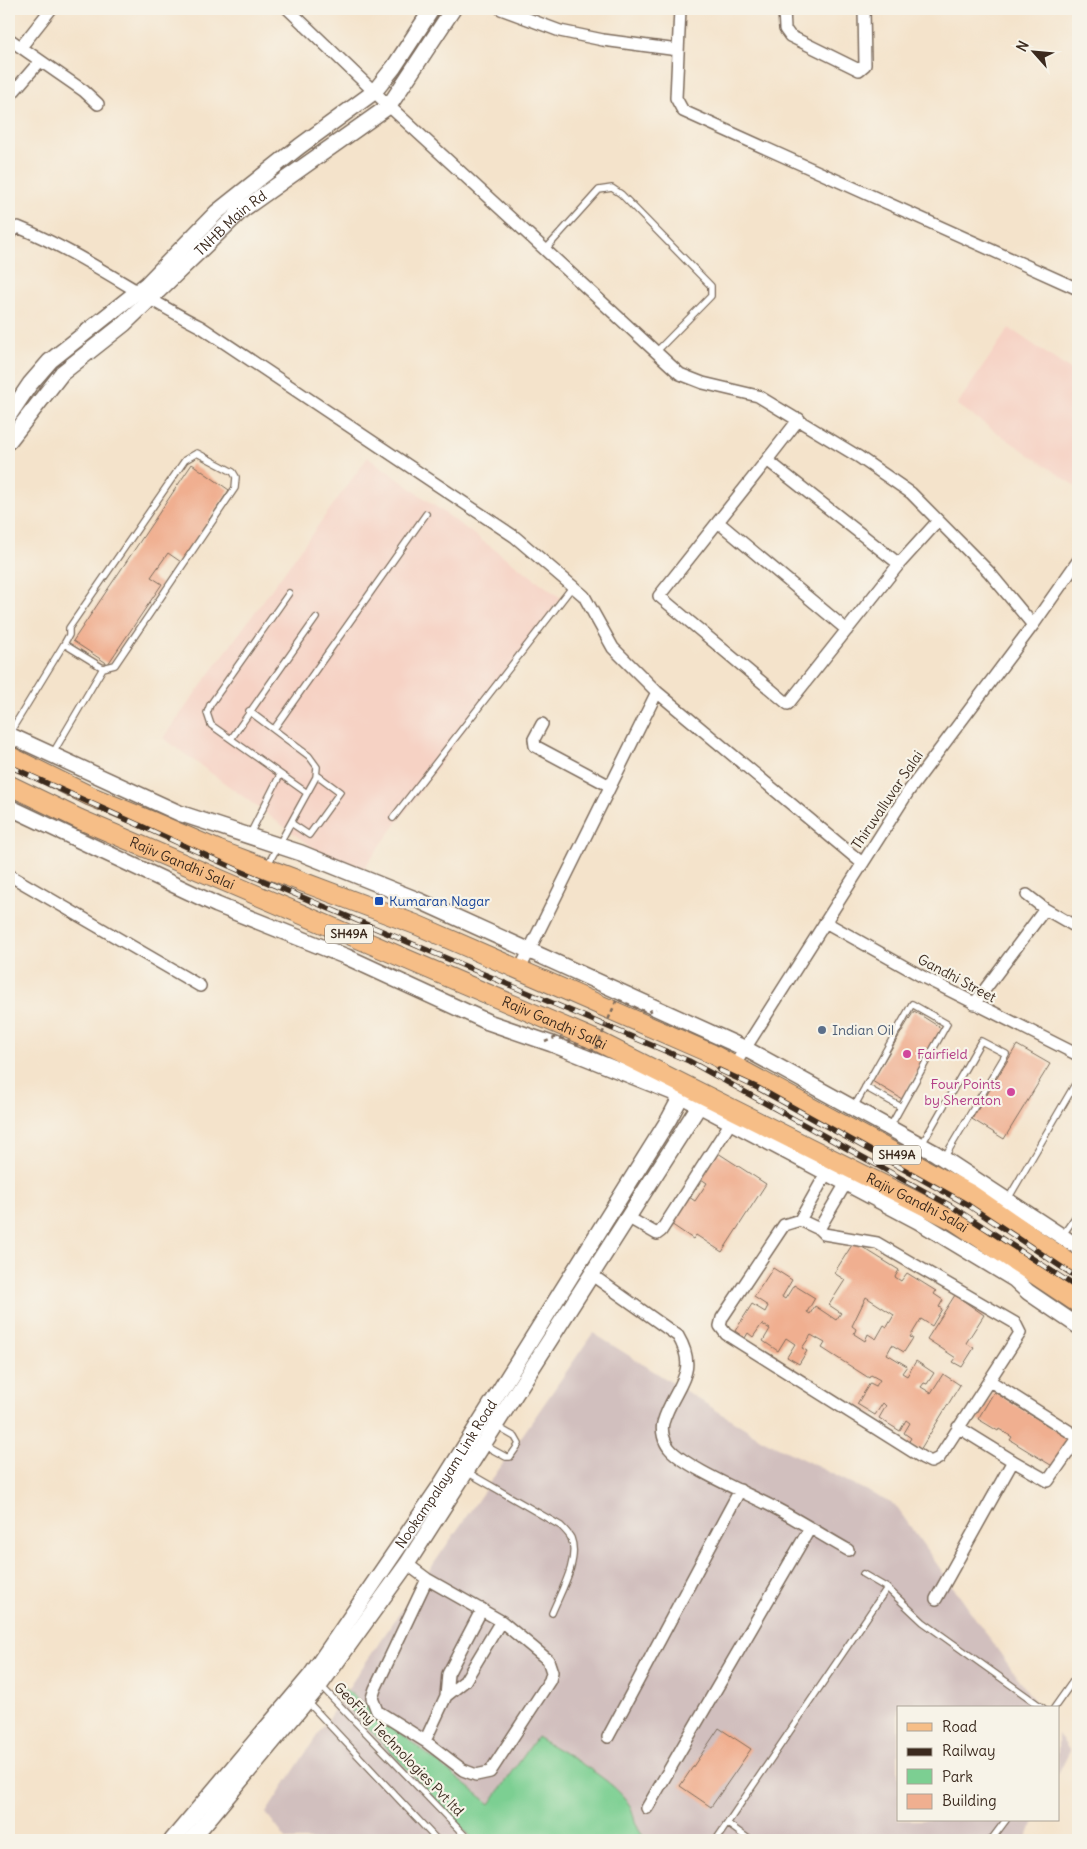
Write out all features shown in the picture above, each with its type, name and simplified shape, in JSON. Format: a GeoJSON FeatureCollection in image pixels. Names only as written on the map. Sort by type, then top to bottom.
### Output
{"type":"FeatureCollection","features":[{"type":"Feature","properties":{"kind":"main road","name":"Rajiv Gandhi Salai"},"geometry":{"type":"LineString","coordinates":[[9,756],[90,796],[151,822],[417,925],[712,1054],[970,1194],[1078,1269]]}},
{"type":"Feature","properties":{"kind":"main road","name":"Rajiv Gandhi Salai"},"geometry":{"type":"LineString","coordinates":[[9,785],[79,819],[593,1039],[685,1091],[955,1221],[1078,1303]]}},
{"type":"Feature","properties":{"kind":"main road"},"geometry":{"type":"LineString","coordinates":[[141,845],[151,822]]}},
{"type":"Feature","properties":{"kind":"street"},"geometry":{"type":"LineString","coordinates":[[20,46],[51,9]]}},
{"type":"Feature","properties":{"kind":"street"},"geometry":{"type":"LineString","coordinates":[[288,9],[389,106],[680,374],[703,383],[758,396],[799,419],[911,493],[989,572],[1034,625]]}},
{"type":"Feature","properties":{"kind":"street","name":"TNHB Main Rd"},"geometry":{"type":"LineString","coordinates":[[9,415],[30,384],[50,361],[144,295],[217,212],[374,92],[394,67],[432,9]]}},
{"type":"Feature","properties":{"kind":"street","name":"TNHB Main Rd"},"geometry":{"type":"LineString","coordinates":[[9,441],[62,373],[144,295],[242,210],[389,106],[453,9]]}},
{"type":"Feature","properties":{"kind":"street"},"geometry":{"type":"LineString","coordinates":[[500,9],[560,31],[602,40],[678,50]]}},
{"type":"Feature","properties":{"kind":"street"},"geometry":{"type":"LineString","coordinates":[[680,9],[676,98],[683,111],[692,117],[1078,289]]}},
{"type":"Feature","properties":{"kind":"street"},"geometry":{"type":"LineString","coordinates":[[784,9],[785,29],[790,36],[859,70],[865,65],[864,9]]}},
{"type":"Feature","properties":{"kind":"street"},"geometry":{"type":"LineString","coordinates":[[9,39],[84,91],[98,104]]}},
{"type":"Feature","properties":{"kind":"street"},"geometry":{"type":"LineString","coordinates":[[9,97],[40,61]]}},
{"type":"Feature","properties":{"kind":"street"},"geometry":{"type":"LineString","coordinates":[[9,234],[18,227],[37,235],[201,327],[516,537],[590,603],[613,648],[657,692],[862,863]]}},
{"type":"Feature","properties":{"kind":"street"},"geometry":{"type":"LineString","coordinates":[[799,419],[659,596],[788,704],[899,564],[938,521]]}},
{"type":"Feature","properties":{"kind":"street"},"geometry":{"type":"LineString","coordinates":[[767,460],[899,564]]}},
{"type":"Feature","properties":{"kind":"street"},"geometry":{"type":"LineString","coordinates":[[718,522],[847,630]]}},
{"type":"Feature","properties":{"kind":"street","name":"Thiruvalluvar Salai"},"geometry":{"type":"LineString","coordinates":[[734,1066],[908,792],[1034,625],[1078,561]]}},
{"type":"Feature","properties":{"kind":"street"},"geometry":{"type":"LineString","coordinates":[[519,971],[657,692]]}},
{"type":"Feature","properties":{"kind":"street"},"geometry":{"type":"LineString","coordinates":[[542,724],[534,739],[535,746],[610,786]]}},
{"type":"Feature","properties":{"kind":"street"},"geometry":{"type":"LineString","coordinates":[[9,735],[179,813],[301,853],[420,901],[744,1048],[944,1158],[1078,1247]]}},
{"type":"Feature","properties":{"kind":"street"},"geometry":{"type":"LineString","coordinates":[[9,807],[217,905],[346,957],[488,1022],[685,1091]]}},
{"type":"Feature","properties":{"kind":"street"},"geometry":{"type":"LineString","coordinates":[[9,875],[200,986]]}},
{"type":"Feature","properties":{"kind":"street"},"geometry":{"type":"LineString","coordinates":[[1027,895],[1078,928]]}},
{"type":"Feature","properties":{"kind":"street"},"geometry":{"type":"LineString","coordinates":[[974,1004],[1045,908]]}},
{"type":"Feature","properties":{"kind":"street","name":"Gandhi Street"},"geometry":{"type":"LineString","coordinates":[[825,922],[974,1004],[1078,1055]]}},
{"type":"Feature","properties":{"kind":"street","name":"Nookampalayam Link Road"},"geometry":{"type":"LineString","coordinates":[[315,1680],[440,1486],[685,1091]]}},
{"type":"Feature","properties":{"kind":"street"},"geometry":{"type":"LineString","coordinates":[[703,1100],[731,1122],[918,1220],[1014,1279],[1028,1292],[1078,1326]]}},
{"type":"Feature","properties":{"kind":"street","name":"Nookampalayam Link Road"},"geometry":{"type":"LineString","coordinates":[[192,1840],[302,1696],[408,1564],[703,1100]]}},
{"type":"Feature","properties":{"kind":"street"},"geometry":{"type":"LineString","coordinates":[[629,1218],[652,1232],[657,1234],[661,1231],[731,1122]]}},
{"type":"Feature","properties":{"kind":"street"},"geometry":{"type":"LineString","coordinates":[[800,1220],[827,1172]]}},
{"type":"Feature","properties":{"kind":"street"},"geometry":{"type":"LineString","coordinates":[[820,1229],[846,1183]]}},
{"type":"Feature","properties":{"kind":"street"},"geometry":{"type":"LineString","coordinates":[[800,1220],[820,1229],[824,1234],[841,1235],[877,1243],[1015,1323],[1020,1333],[939,1458],[931,1462],[726,1334],[720,1326],[722,1318],[784,1225],[800,1220]]}},
{"type":"Feature","properties":{"kind":"street"},"geometry":{"type":"LineString","coordinates":[[592,1275],[678,1336],[686,1349],[688,1361],[685,1375],[662,1424],[663,1436],[669,1448],[686,1461],[848,1550]]}},
{"type":"Feature","properties":{"kind":"street"},"geometry":{"type":"LineString","coordinates":[[958,1428],[1048,1481],[1078,1437],[990,1380]]}},
{"type":"Feature","properties":{"kind":"street"},"geometry":{"type":"LineString","coordinates":[[936,1599],[1013,1461]]}},
{"type":"Feature","properties":{"kind":"street"},"geometry":{"type":"LineString","coordinates":[[608,1737],[740,1490]]}},
{"type":"Feature","properties":{"kind":"street"},"geometry":{"type":"LineString","coordinates":[[647,1808],[810,1528]]}},
{"type":"Feature","properties":{"kind":"street"},"geometry":{"type":"LineString","coordinates":[[408,1564],[426,1579],[482,1608],[548,1660],[552,1672],[550,1680],[490,1772],[476,1775],[463,1770],[425,1741],[377,1711],[372,1698],[426,1579]]}},
{"type":"Feature","properties":{"kind":"street"},"geometry":{"type":"LineString","coordinates":[[425,1741],[446,1696],[448,1674],[482,1608]]}},
{"type":"Feature","properties":{"kind":"street"},"geometry":{"type":"LineString","coordinates":[[446,1696],[464,1681],[501,1622]]}},
{"type":"Feature","properties":{"kind":"street","name":"Nookampalayam Link Road"},"geometry":{"type":"LineString","coordinates":[[172,1840],[302,1696]]}},
{"type":"Feature","properties":{"kind":"lane"},"geometry":{"type":"LineString","coordinates":[[544,250],[599,190],[612,188],[621,194],[711,286],[711,296],[656,352]]}},
{"type":"Feature","properties":{"kind":"lane"},"geometry":{"type":"LineString","coordinates":[[9,735],[64,644],[69,635],[69,628],[185,460],[197,454],[233,472],[236,477],[235,488],[115,665],[103,668],[52,755]]}},
{"type":"Feature","properties":{"kind":"lane"},"geometry":{"type":"LineString","coordinates":[[274,729],[426,514]]}},
{"type":"Feature","properties":{"kind":"lane"},"geometry":{"type":"LineString","coordinates":[[393,818],[573,586]]}},
{"type":"Feature","properties":{"kind":"lane"},"geometry":{"type":"LineString","coordinates":[[288,593],[210,705],[207,713],[211,725],[307,793]]}},
{"type":"Feature","properties":{"kind":"lane"},"geometry":{"type":"LineString","coordinates":[[231,739],[316,618]]}},
{"type":"Feature","properties":{"kind":"lane"},"geometry":{"type":"LineString","coordinates":[[64,644],[103,668]]}},
{"type":"Feature","properties":{"kind":"lane"},"geometry":{"type":"LineString","coordinates":[[249,711],[274,729],[314,762],[317,767],[316,775],[307,793],[266,868]]}},
{"type":"Feature","properties":{"kind":"lane"},"geometry":{"type":"LineString","coordinates":[[249,836],[280,775]]}},
{"type":"Feature","properties":{"kind":"lane"},"geometry":{"type":"LineString","coordinates":[[291,823],[309,836],[340,792],[316,775]]}},
{"type":"Feature","properties":{"kind":"lane"},"geometry":{"type":"LineString","coordinates":[[853,1109],[912,1004],[947,1024],[889,1128]]}},
{"type":"Feature","properties":{"kind":"lane"},"geometry":{"type":"LineString","coordinates":[[921,1146],[981,1041],[1006,1054],[944,1158]]}},
{"type":"Feature","properties":{"kind":"lane"},"geometry":{"type":"LineString","coordinates":[[1008,1199],[1074,1086]]}},
{"type":"Feature","properties":{"kind":"lane"},"geometry":{"type":"LineString","coordinates":[[865,1087],[901,1107]]}},
{"type":"Feature","properties":{"kind":"lane"},"geometry":{"type":"LineString","coordinates":[[1062,1236],[1078,1213]]}},
{"type":"Feature","properties":{"kind":"lane"},"geometry":{"type":"LineString","coordinates":[[484,1445],[506,1457],[510,1457],[519,1444],[515,1437],[496,1426]]}},
{"type":"Feature","properties":{"kind":"lane"},"geometry":{"type":"LineString","coordinates":[[466,1472],[561,1526],[571,1537],[574,1549],[571,1564],[552,1613]]}},
{"type":"Feature","properties":{"kind":"lane"},"geometry":{"type":"LineString","coordinates":[[864,1574],[888,1588],[923,1622],[1040,1706]]}},
{"type":"Feature","properties":{"kind":"lane"},"geometry":{"type":"LineString","coordinates":[[716,1840],[888,1588]]}},
{"type":"Feature","properties":{"kind":"lane"},"geometry":{"type":"LineString","coordinates":[[1055,1706],[1078,1674]]}},
{"type":"Feature","properties":{"kind":"lane","name":"GeoFiny Technologies Pvt ltd"},"geometry":{"type":"LineString","coordinates":[[315,1680],[469,1840]]}},
{"type":"Feature","properties":{"kind":"lane"},"geometry":{"type":"LineString","coordinates":[[302,1696],[437,1840]]}},
{"type":"Feature","properties":{"kind":"lane"},"geometry":{"type":"LineString","coordinates":[[991,1840],[1004,1822]]}},
{"type":"Feature","properties":{"kind":"lane"},"geometry":{"type":"LineString","coordinates":[[728,1824],[750,1840]]}},
{"type":"Feature","properties":{"kind":"path"},"geometry":{"type":"LineString","coordinates":[[545,1042],[557,1037],[595,1051],[617,999],[646,1012],[656,1009]]}},
{"type":"Feature","properties":{"kind":"shaded area"},"geometry":{"type":"Polygon","coordinates":[[[1009,328],[1078,375],[1078,488],[957,405],[1009,328]]]}},
{"type":"Feature","properties":{"kind":"shaded area"},"geometry":{"type":"Polygon","coordinates":[[[368,457],[561,598],[356,879],[163,738],[368,457]]]}},
{"type":"Feature","properties":{"kind":"shaded area"},"geometry":{"type":"Polygon","coordinates":[[[593,1333],[762,1439],[895,1505],[1038,1706],[897,1706],[897,1822],[1034,1822],[1025,1840],[287,1840],[266,1813],[355,1678],[593,1333]]]}},
{"type":"Feature","properties":{"kind":"shaded area"},"geometry":{"type":"Polygon","coordinates":[[[1060,1737],[1070,1751],[1060,1771],[1060,1737]]]}},
{"type":"Feature","properties":{"kind":"green space"},"geometry":{"type":"Polygon","coordinates":[[[341,1686],[490,1804],[537,1737],[597,1774],[618,1791],[629,1805],[636,1825],[647,1840],[474,1840],[335,1693],[341,1686]]]}},
{"type":"Feature","properties":{"kind":"building"},"geometry":{"type":"Polygon","coordinates":[[[192,464],[229,490],[181,562],[168,553],[151,577],[162,584],[108,664],[73,641],[192,464]]]}},
{"type":"Feature","properties":{"kind":"building","name":"Fairfield"},"geometry":{"type":"Polygon","coordinates":[[[914,1011],[941,1028],[902,1099],[872,1081],[914,1011]]]}},
{"type":"Feature","properties":{"kind":"building","name":"Four Points by Sheraton"},"geometry":{"type":"Polygon","coordinates":[[[1017,1045],[1050,1064],[1004,1139],[972,1119],[1017,1045]]]}},
{"type":"Feature","properties":{"kind":"building"},"geometry":{"type":"Polygon","coordinates":[[[718,1153],[766,1184],[722,1252],[696,1235],[693,1239],[671,1224],[689,1197],[695,1201],[707,1183],[701,1179],[718,1153]]]}},
{"type":"Feature","properties":{"kind":"building"},"geometry":{"type":"Polygon","coordinates":[[[854,1242],[899,1270],[895,1277],[901,1281],[907,1273],[936,1291],[934,1294],[943,1300],[939,1307],[942,1309],[932,1326],[921,1319],[910,1337],[913,1338],[904,1352],[892,1345],[887,1354],[907,1366],[902,1373],[907,1376],[916,1361],[934,1373],[927,1384],[924,1383],[921,1387],[931,1393],[943,1374],[960,1385],[920,1450],[908,1443],[911,1438],[904,1433],[910,1423],[906,1420],[900,1431],[879,1418],[886,1406],[883,1403],[875,1415],[857,1404],[870,1383],[876,1386],[880,1380],[871,1375],[869,1378],[822,1348],[825,1343],[811,1335],[802,1348],[807,1351],[799,1364],[787,1357],[795,1344],[786,1338],[778,1351],[763,1341],[770,1329],[762,1324],[753,1337],[748,1333],[745,1338],[735,1331],[752,1304],[765,1312],[768,1306],[754,1297],[773,1268],[792,1280],[782,1297],[785,1299],[794,1285],[815,1298],[807,1312],[810,1314],[815,1306],[836,1320],[841,1313],[829,1305],[845,1280],[834,1273],[854,1242]],[[866,1297],[852,1326],[856,1329],[854,1334],[865,1341],[868,1334],[876,1339],[884,1325],[887,1327],[894,1315],[866,1297]]]}},
{"type":"Feature","properties":{"kind":"building"},"geometry":{"type":"Polygon","coordinates":[[[955,1295],[984,1315],[966,1343],[974,1348],[962,1367],[953,1362],[956,1358],[927,1339],[955,1295]]]}},
{"type":"Feature","properties":{"kind":"building"},"geometry":{"type":"Polygon","coordinates":[[[994,1392],[1071,1440],[1054,1467],[1010,1440],[1012,1437],[978,1419],[994,1392]]]}},
{"type":"Feature","properties":{"kind":"building"},"geometry":{"type":"Polygon","coordinates":[[[719,1728],[751,1749],[711,1807],[680,1786],[719,1728]]]}},
{"type":"Feature","properties":{"kind":"railway"},"geometry":{"type":"LineString","coordinates":[[9,766],[238,870],[689,1061],[951,1206],[1078,1288]]}},
{"type":"Feature","properties":{"kind":"railway"},"geometry":{"type":"LineString","coordinates":[[719,1070],[758,1088],[968,1205],[1078,1278]]}},
{"type":"Feature","properties":{"kind":"place","name":"Kumaran Nagar"},"geometry":{"type":"Point","coordinates":[379,901]}},
{"type":"Feature","properties":{"kind":"place","name":"Indian Oil"},"geometry":{"type":"Point","coordinates":[822,1030]}},
{"type":"Feature","properties":{"kind":"place","name":"Fairfield"},"geometry":{"type":"Point","coordinates":[907,1054]}},
{"type":"Feature","properties":{"kind":"place","name":"Four Points by Sheraton"},"geometry":{"type":"Point","coordinates":[1011,1092]}}]}
